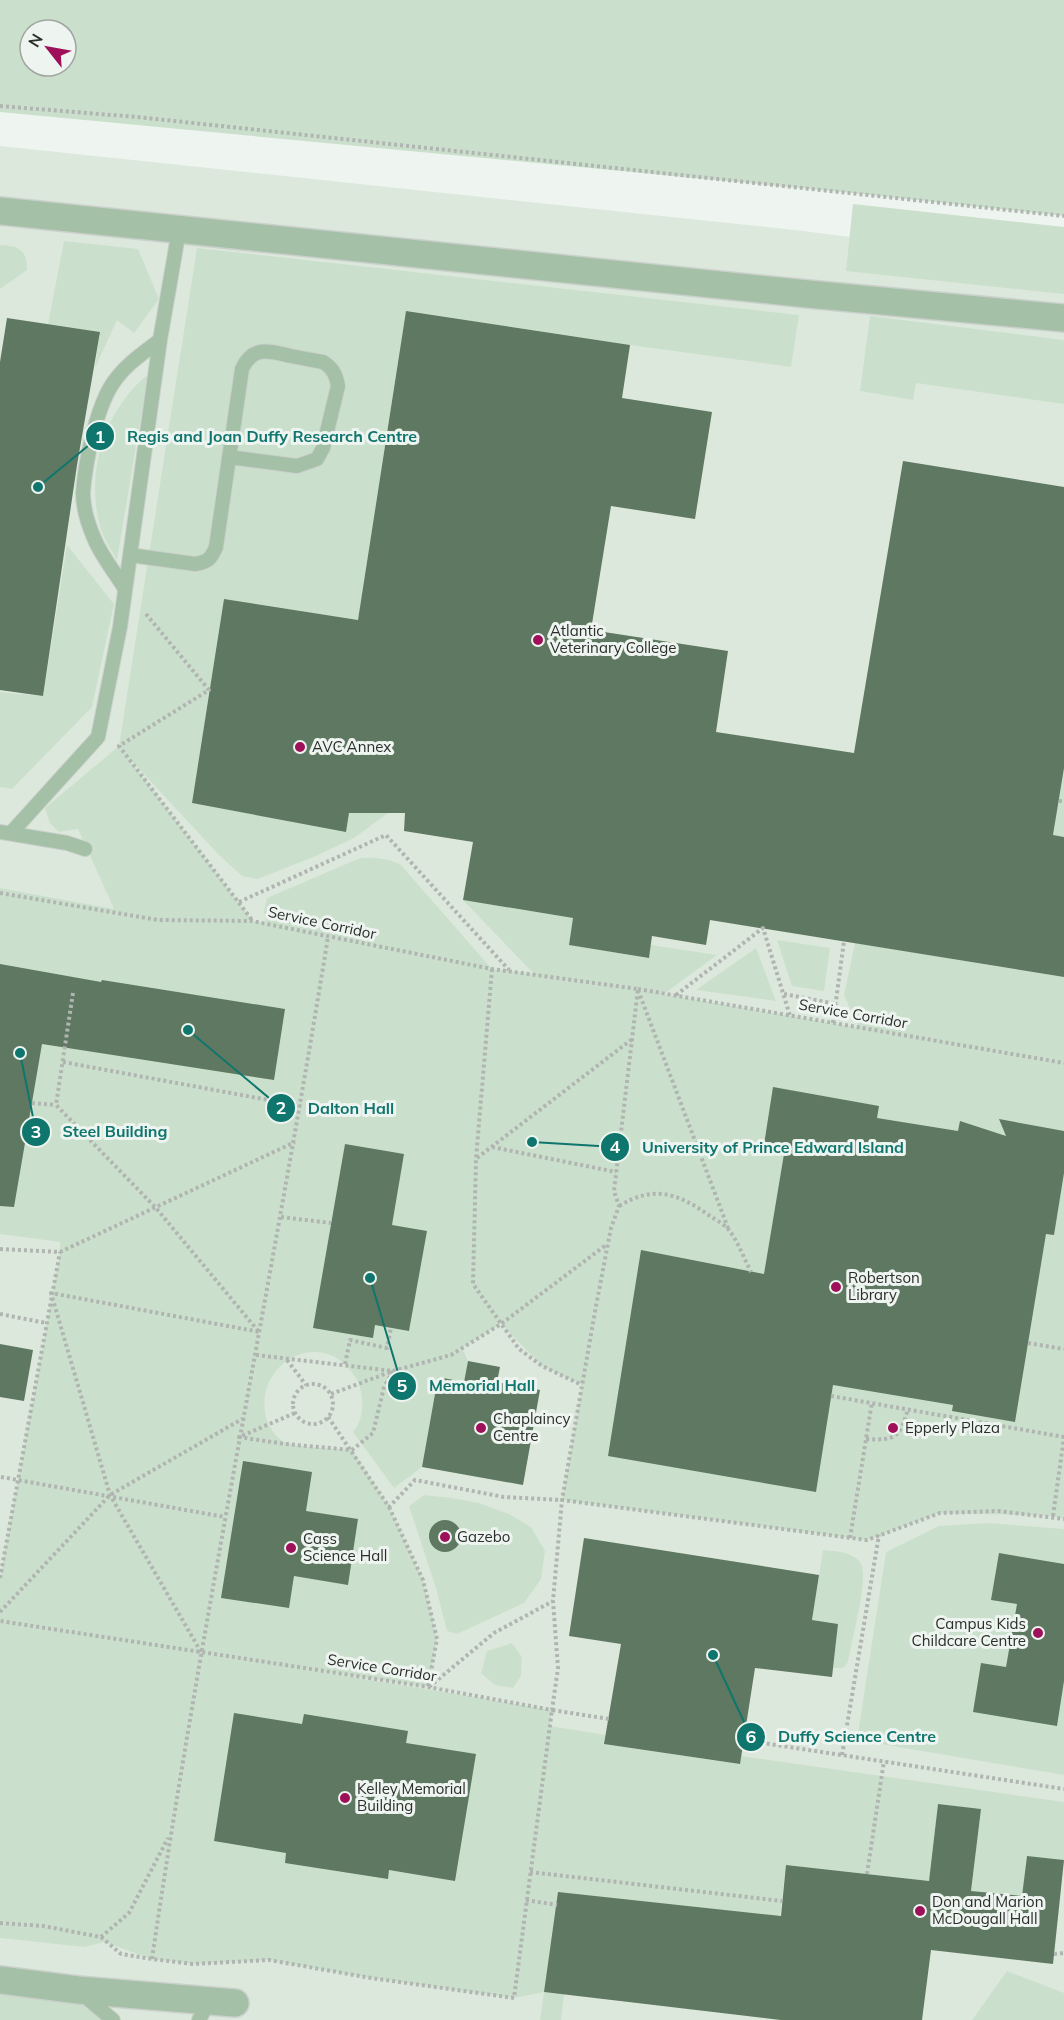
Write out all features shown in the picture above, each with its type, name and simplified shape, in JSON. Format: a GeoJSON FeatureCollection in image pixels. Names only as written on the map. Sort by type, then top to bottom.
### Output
{"type":"FeatureCollection","features":[{"type":"Feature","properties":{"kind":"street"},"geometry":{"type":"LineString","coordinates":[[0,211],[1064,318]]}},
{"type":"Feature","properties":{"kind":"street"},"geometry":{"type":"LineString","coordinates":[[0,1980],[214,2008]]}},
{"type":"Feature","properties":{"kind":"lane"},"geometry":{"type":"LineString","coordinates":[[5,832],[98,737],[120,627],[160,340],[179,230]]}},
{"type":"Feature","properties":{"kind":"lane"},"geometry":{"type":"LineString","coordinates":[[125,589],[94,540],[86,515],[83,495],[92,437],[112,384],[126,367],[160,340]]}},
{"type":"Feature","properties":{"kind":"lane"},"geometry":{"type":"LineString","coordinates":[[130,555],[195,564],[212,558],[216,547],[229,457],[242,369],[247,359],[255,353],[266,351],[323,362],[330,367],[336,376],[338,386],[323,448],[317,459],[297,466],[229,457]]}},
{"type":"Feature","properties":{"kind":"lane"},"geometry":{"type":"LineString","coordinates":[[5,832],[67,843],[85,849]]}},
{"type":"Feature","properties":{"kind":"lane"},"geometry":{"type":"LineString","coordinates":[[78,1990],[113,2020]]}},
{"type":"Feature","properties":{"kind":"path"},"geometry":{"type":"LineString","coordinates":[[0,106],[149,118],[1064,216]]}},
{"type":"Feature","properties":{"kind":"path"},"geometry":{"type":"LineString","coordinates":[[125,589],[209,690],[119,746],[252,921]]}},
{"type":"Feature","properties":{"kind":"path"},"geometry":{"type":"LineString","coordinates":[[239,902],[386,835],[510,971]]}},
{"type":"Feature","properties":{"kind":"path","name":"Service Corridor"},"geometry":{"type":"LineString","coordinates":[[0,893],[158,920],[252,921],[492,969],[638,989],[1064,1063]]}},
{"type":"Feature","properties":{"kind":"path"},"geometry":{"type":"LineString","coordinates":[[676,996],[764,928],[790,1016]]}},
{"type":"Feature","properties":{"kind":"path"},"geometry":{"type":"LineString","coordinates":[[152,1959],[170,1833],[239,1437],[295,1142],[328,937]]}},
{"type":"Feature","properties":{"kind":"path"},"geometry":{"type":"LineString","coordinates":[[833,1023],[844,941]]}},
{"type":"Feature","properties":{"kind":"path"},"geometry":{"type":"LineString","coordinates":[[492,969],[476,1159],[473,1284],[519,1348],[542,1366],[582,1385]]}},
{"type":"Feature","properties":{"kind":"path"},"geometry":{"type":"LineString","coordinates":[[0,1923],[43,1926],[101,1937],[122,1954],[152,1959],[193,1964],[269,1960],[371,1978],[514,1998],[558,1668],[553,1601],[562,1500],[608,1244],[619,1206],[614,1191],[638,989]]}},
{"type":"Feature","properties":{"kind":"path"},"geometry":{"type":"LineString","coordinates":[[638,989],[728,1228],[751,1272]]}},
{"type":"Feature","properties":{"kind":"path"},"geometry":{"type":"LineString","coordinates":[[56,1105],[73,993]]}},
{"type":"Feature","properties":{"kind":"path"},"geometry":{"type":"LineString","coordinates":[[784,994],[836,1004]]}},
{"type":"Feature","properties":{"kind":"path"},"geometry":{"type":"LineString","coordinates":[[476,1159],[631,1040]]}},
{"type":"Feature","properties":{"kind":"path"},"geometry":{"type":"LineString","coordinates":[[63,1062],[301,1106]]}},
{"type":"Feature","properties":{"kind":"path"},"geometry":{"type":"LineString","coordinates":[[32,1103],[56,1105],[156,1208],[260,1332]]}},
{"type":"Feature","properties":{"kind":"path"},"geometry":{"type":"LineString","coordinates":[[0,1249],[60,1252],[295,1142]]}},
{"type":"Feature","properties":{"kind":"path"},"geometry":{"type":"LineString","coordinates":[[492,1147],[616,1172]]}},
{"type":"Feature","properties":{"kind":"path"},"geometry":{"type":"LineString","coordinates":[[619,1206],[634,1197],[651,1193],[675,1196],[699,1208],[728,1228]]}},
{"type":"Feature","properties":{"kind":"path"},"geometry":{"type":"LineString","coordinates":[[280,1217],[331,1223]]}},
{"type":"Feature","properties":{"kind":"path"},"geometry":{"type":"LineString","coordinates":[[331,1394],[393,1371],[451,1355],[501,1324],[608,1244]]}},
{"type":"Feature","properties":{"kind":"path"},"geometry":{"type":"LineString","coordinates":[[0,1578],[60,1252]]}},
{"type":"Feature","properties":{"kind":"path"},"geometry":{"type":"LineString","coordinates":[[51,1293],[260,1332]]}},
{"type":"Feature","properties":{"kind":"path"},"geometry":{"type":"LineString","coordinates":[[51,1293],[110,1495],[201,1653]]}},
{"type":"Feature","properties":{"kind":"path"},"geometry":{"type":"LineString","coordinates":[[0,1314],[46,1323]]}},
{"type":"Feature","properties":{"kind":"path"},"geometry":{"type":"LineString","coordinates":[[345,1364],[350,1340],[387,1347],[392,1328]]}},
{"type":"Feature","properties":{"kind":"path"},"geometry":{"type":"LineString","coordinates":[[1028,1342],[1064,1348]]}},
{"type":"Feature","properties":{"kind":"path"},"geometry":{"type":"LineString","coordinates":[[256,1355],[393,1371]]}},
{"type":"Feature","properties":{"kind":"path"},"geometry":{"type":"LineString","coordinates":[[287,1360],[306,1385]]}},
{"type":"Feature","properties":{"kind":"path"},"geometry":{"type":"LineString","coordinates":[[239,1437],[352,1450],[373,1433],[384,1387],[393,1371]]}},
{"type":"Feature","properties":{"kind":"path"},"geometry":{"type":"LineString","coordinates":[[306,1385],[325,1387],[331,1394],[333,1404],[324,1421],[311,1424],[305,1422],[296,1413],[294,1400],[300,1389],[306,1385]]}},
{"type":"Feature","properties":{"kind":"path"},"geometry":{"type":"LineString","coordinates":[[831,1396],[1064,1437],[1053,1516]]}},
{"type":"Feature","properties":{"kind":"path"},"geometry":{"type":"LineString","coordinates":[[850,1538],[872,1402]]}},
{"type":"Feature","properties":{"kind":"path"},"geometry":{"type":"LineString","coordinates":[[866,1439],[880,1440],[893,1437],[902,1430],[908,1409]]}},
{"type":"Feature","properties":{"kind":"path"},"geometry":{"type":"LineString","coordinates":[[239,1437],[296,1413]]}},
{"type":"Feature","properties":{"kind":"path"},"geometry":{"type":"LineString","coordinates":[[328,1417],[388,1507],[423,1580],[436,1639],[428,1687]]}},
{"type":"Feature","properties":{"kind":"path"},"geometry":{"type":"LineString","coordinates":[[0,1611],[110,1495],[243,1418]]}},
{"type":"Feature","properties":{"kind":"path"},"geometry":{"type":"LineString","coordinates":[[1,1477],[225,1517]]}},
{"type":"Feature","properties":{"kind":"path"},"geometry":{"type":"LineString","coordinates":[[388,1507],[415,1480],[504,1497],[562,1500],[867,1540],[940,1514],[998,1511],[1064,1519]]}},
{"type":"Feature","properties":{"kind":"path"},"geometry":{"type":"LineString","coordinates":[[842,1755],[879,1535]]}},
{"type":"Feature","properties":{"kind":"path"},"geometry":{"type":"LineString","coordinates":[[428,1687],[494,1633],[553,1601]]}},
{"type":"Feature","properties":{"kind":"path","name":"Service Corridor"},"geometry":{"type":"LineString","coordinates":[[0,1621],[428,1687],[609,1719]]}},
{"type":"Feature","properties":{"kind":"path"},"geometry":{"type":"LineString","coordinates":[[743,1740],[1064,1789]]}},
{"type":"Feature","properties":{"kind":"path"},"geometry":{"type":"LineString","coordinates":[[867,1874],[884,1761]]}},
{"type":"Feature","properties":{"kind":"path"},"geometry":{"type":"LineString","coordinates":[[101,1937],[129,1913],[148,1880],[170,1833]]}},
{"type":"Feature","properties":{"kind":"path"},"geometry":{"type":"LineString","coordinates":[[530,1872],[782,1901]]}},
{"type":"Feature","properties":{"kind":"path"},"geometry":{"type":"LineString","coordinates":[[526,1900],[557,1905]]}},
{"type":"Feature","properties":{"kind":"path"},"geometry":{"type":"LineString","coordinates":[[1054,1954],[1064,1953]]}},
{"type":"Feature","properties":{"kind":"shaded area"},"geometry":{"type":"Polygon","coordinates":[[[0,146],[795,230],[1064,264],[1064,2020],[0,2020],[0,146]]]}},
{"type":"Feature","properties":{"kind":"green space"},"geometry":{"type":"Polygon","coordinates":[[[0,0],[1064,0],[1064,216],[842,192],[0,112],[0,0]]]}},
{"type":"Feature","properties":{"kind":"green space"},"geometry":{"type":"Polygon","coordinates":[[[853,204],[1064,227],[1064,294],[846,271],[853,204]]]}},
{"type":"Feature","properties":{"kind":"green space"},"geometry":{"type":"Polygon","coordinates":[[[64,241],[138,249],[159,299],[134,333],[117,320],[95,368],[100,332],[48,324],[64,241]]]}},
{"type":"Feature","properties":{"kind":"green space"},"geometry":{"type":"Polygon","coordinates":[[[0,245],[12,246],[21,250],[27,263],[27,270],[0,289],[0,245]]]}},
{"type":"Feature","properties":{"kind":"green space"},"geometry":{"type":"Polygon","coordinates":[[[197,248],[799,315],[791,367],[406,311],[358,620],[224,600],[192,803],[345,831],[350,806],[388,813],[354,838],[316,856],[258,879],[242,876],[219,855],[125,754],[253,921],[266,923],[264,912],[267,898],[360,858],[376,858],[400,864],[492,969],[534,974],[463,900],[573,918],[569,945],[648,958],[651,945],[717,955],[664,994],[859,1028],[844,995],[855,943],[1064,977],[1064,1519],[1053,1516],[940,1513],[867,1540],[562,1500],[582,1385],[542,1366],[501,1324],[462,1348],[468,1361],[464,1382],[438,1377],[422,1467],[394,1488],[353,1432],[357,1427],[362,1409],[361,1390],[356,1378],[336,1358],[322,1353],[307,1353],[293,1357],[280,1366],[271,1379],[265,1394],[265,1412],[269,1425],[277,1436],[288,1444],[352,1450],[389,1507],[423,1580],[437,1639],[428,1687],[291,1667],[552,1710],[550,1726],[606,1735],[605,1744],[739,1764],[741,1756],[1064,1802],[1064,1860],[1027,1856],[1022,1896],[971,1891],[981,1809],[938,1804],[929,1881],[786,1865],[780,1916],[544,1992],[514,1998],[371,1978],[269,1960],[193,1964],[152,1959],[104,1942],[84,1947],[0,1938],[0,1577],[60,1242],[0,1234],[0,888],[114,909],[78,829],[59,832],[50,823],[45,808],[119,746],[197,248]]]}},
{"type":"Feature","properties":{"kind":"green space"},"geometry":{"type":"Polygon","coordinates":[[[870,316],[1064,340],[1064,404],[916,383],[913,400],[860,391],[870,316]]]}},
{"type":"Feature","properties":{"kind":"green space"},"geometry":{"type":"Polygon","coordinates":[[[148,374],[117,560],[100,526],[95,484],[97,463],[102,443],[120,405],[148,374]]]}},
{"type":"Feature","properties":{"kind":"green space"},"geometry":{"type":"Polygon","coordinates":[[[67,545],[114,604],[92,707],[12,789],[0,787],[0,692],[43,696],[67,545]]]}},
{"type":"Feature","properties":{"kind":"green space"},"geometry":{"type":"Polygon","coordinates":[[[1064,768],[1064,837],[1053,835],[1064,768]]]}},
{"type":"Feature","properties":{"kind":"green space"},"geometry":{"type":"Polygon","coordinates":[[[777,940],[830,948],[824,991],[792,986],[777,940]]]}},
{"type":"Feature","properties":{"kind":"green space"},"geometry":{"type":"Polygon","coordinates":[[[756,948],[776,1001],[696,990],[756,948]]]}},
{"type":"Feature","properties":{"kind":"green space"},"geometry":{"type":"Polygon","coordinates":[[[424,1495],[479,1503],[509,1514],[531,1527],[545,1551],[541,1579],[524,1603],[457,1634],[447,1631],[436,1588],[409,1506],[424,1495]]]}},
{"type":"Feature","properties":{"kind":"green space"},"geometry":{"type":"Polygon","coordinates":[[[989,1523],[1064,1529],[1064,1775],[857,1740],[886,1552],[939,1526],[989,1523]]]}},
{"type":"Feature","properties":{"kind":"green space"},"geometry":{"type":"Polygon","coordinates":[[[823,1550],[845,1553],[854,1557],[861,1564],[863,1572],[856,1627],[848,1662],[843,1668],[833,1668],[838,1624],[812,1620],[823,1550]]]}},
{"type":"Feature","properties":{"kind":"green space"},"geometry":{"type":"Polygon","coordinates":[[[512,1643],[522,1657],[521,1676],[513,1688],[495,1685],[481,1673],[487,1651],[512,1643]]]}},
{"type":"Feature","properties":{"kind":"green space"},"geometry":{"type":"Polygon","coordinates":[[[1007,1971],[1064,1993],[1064,2020],[972,2020],[1007,1971]]]}},
{"type":"Feature","properties":{"kind":"green space"},"geometry":{"type":"Polygon","coordinates":[[[0,1980],[99,2004],[120,2020],[0,2020],[0,1980]]]}},
{"type":"Feature","properties":{"kind":"green space"},"geometry":{"type":"Polygon","coordinates":[[[544,1992],[564,1994],[561,2020],[540,2020],[544,1992]]]}},
{"type":"Feature","properties":{"kind":"building","name":"Atlantic Veterinary College"},"geometry":{"type":"Polygon","coordinates":[[[406,311],[630,345],[622,398],[712,412],[695,519],[611,506],[591,630],[728,651],[716,732],[854,753],[903,461],[1064,487],[1064,768],[1053,835],[1064,837],[1064,977],[710,920],[706,945],[652,936],[649,958],[569,945],[573,918],[463,900],[473,842],[404,831],[405,813],[349,813],[346,832],[192,803],[224,599],[358,620],[406,311]]]}},
{"type":"Feature","properties":{"kind":"building"},"geometry":{"type":"Polygon","coordinates":[[[7,318],[100,332],[77,465],[43,696],[0,690],[0,362],[7,318]]]}},
{"type":"Feature","properties":{"kind":"building"},"geometry":{"type":"Polygon","coordinates":[[[0,964],[101,982],[102,980],[285,1009],[274,1080],[42,1044],[14,1207],[0,1206],[0,964]]]}},
{"type":"Feature","properties":{"kind":"building","name":"Robertson Library"},"geometry":{"type":"Polygon","coordinates":[[[773,1087],[879,1106],[877,1118],[958,1131],[960,1121],[1006,1136],[999,1119],[1064,1131],[1064,1173],[1054,1235],[1046,1234],[1015,1422],[952,1411],[953,1405],[833,1385],[816,1492],[608,1456],[641,1250],[764,1274],[784,1154],[763,1151],[773,1087]]]}},
{"type":"Feature","properties":{"kind":"building"},"geometry":{"type":"Polygon","coordinates":[[[345,1144],[404,1154],[392,1225],[427,1231],[409,1331],[375,1325],[373,1338],[313,1328],[345,1144]]]}},
{"type":"Feature","properties":{"kind":"building"},"geometry":{"type":"Polygon","coordinates":[[[0,1344],[33,1350],[24,1401],[0,1397],[0,1344]]]}},
{"type":"Feature","properties":{"kind":"building","name":"Chaplaincy Centre"},"geometry":{"type":"Polygon","coordinates":[[[468,1361],[500,1367],[497,1382],[540,1390],[523,1485],[422,1467],[438,1377],[464,1382],[468,1361]]]}},
{"type":"Feature","properties":{"kind":"building","name":"Cass Science Hall"},"geometry":{"type":"Polygon","coordinates":[[[243,1461],[312,1472],[306,1511],[358,1519],[348,1585],[294,1576],[289,1608],[221,1598],[243,1461]]]}},
{"type":"Feature","properties":{"kind":"building","name":"Gazebo"},"geometry":{"type":"Polygon","coordinates":[[[445,1520],[456,1525],[461,1536],[456,1547],[445,1552],[434,1547],[429,1536],[434,1525],[445,1520]]]}},
{"type":"Feature","properties":{"kind":"building"},"geometry":{"type":"Polygon","coordinates":[[[584,1538],[819,1575],[812,1620],[838,1624],[832,1677],[755,1668],[740,1764],[604,1744],[621,1644],[569,1636],[584,1538]]]}},
{"type":"Feature","properties":{"kind":"building","name":"Campus Kids Childcare Centre"},"geometry":{"type":"Polygon","coordinates":[[[999,1553],[1064,1564],[1064,1681],[1057,1726],[973,1712],[981,1663],[1006,1667],[1017,1604],[991,1600],[999,1553]]]}},
{"type":"Feature","properties":{"kind":"building","name":"Kelley Memorial Building"},"geometry":{"type":"Polygon","coordinates":[[[234,1713],[302,1724],[304,1714],[408,1731],[406,1743],[476,1754],[455,1881],[389,1870],[388,1879],[285,1863],[286,1853],[214,1841],[234,1713]]]}},
{"type":"Feature","properties":{"kind":"building","name":"Don and Marion McDougall Hall"},"geometry":{"type":"Polygon","coordinates":[[[938,1804],[981,1809],[971,1891],[1022,1896],[1027,1856],[1064,1860],[1053,1964],[931,1950],[922,2020],[781,2020],[544,1992],[558,1892],[781,1916],[786,1865],[929,1881],[938,1804]]]}},
{"type":"Feature","properties":{"kind":"place","name":"Regis and Joan Duffy Research Centre"},"geometry":{"type":"Point","coordinates":[38,487]}},
{"type":"Feature","properties":{"kind":"place","name":"Atlantic Veterinary College"},"geometry":{"type":"Point","coordinates":[538,640]}},
{"type":"Feature","properties":{"kind":"place","name":"AVC Annex"},"geometry":{"type":"Point","coordinates":[300,747]}},
{"type":"Feature","properties":{"kind":"place","name":"Dalton Hall"},"geometry":{"type":"Point","coordinates":[188,1030]}},
{"type":"Feature","properties":{"kind":"place","name":"Steel Building"},"geometry":{"type":"Point","coordinates":[20,1053]}},
{"type":"Feature","properties":{"kind":"place","name":"University of Prince Edward Island"},"geometry":{"type":"Point","coordinates":[532,1142]}},
{"type":"Feature","properties":{"kind":"place","name":"Memorial Hall"},"geometry":{"type":"Point","coordinates":[370,1278]}},
{"type":"Feature","properties":{"kind":"place","name":"Robertson Library"},"geometry":{"type":"Point","coordinates":[836,1287]}},
{"type":"Feature","properties":{"kind":"place","name":"Chaplaincy Centre"},"geometry":{"type":"Point","coordinates":[481,1428]}},
{"type":"Feature","properties":{"kind":"place","name":"Epperly Plaza"},"geometry":{"type":"Point","coordinates":[893,1428]}},
{"type":"Feature","properties":{"kind":"place","name":"Gazebo"},"geometry":{"type":"Point","coordinates":[445,1537]}},
{"type":"Feature","properties":{"kind":"place","name":"Cass Science Hall"},"geometry":{"type":"Point","coordinates":[291,1548]}},
{"type":"Feature","properties":{"kind":"place","name":"Campus Kids Childcare Centre"},"geometry":{"type":"Point","coordinates":[1038,1633]}},
{"type":"Feature","properties":{"kind":"place","name":"Duffy Science Centre"},"geometry":{"type":"Point","coordinates":[713,1655]}},
{"type":"Feature","properties":{"kind":"place","name":"Kelley Memorial Building"},"geometry":{"type":"Point","coordinates":[345,1798]}},
{"type":"Feature","properties":{"kind":"place","name":"Don and Marion McDougall Hall"},"geometry":{"type":"Point","coordinates":[920,1911]}}]}
